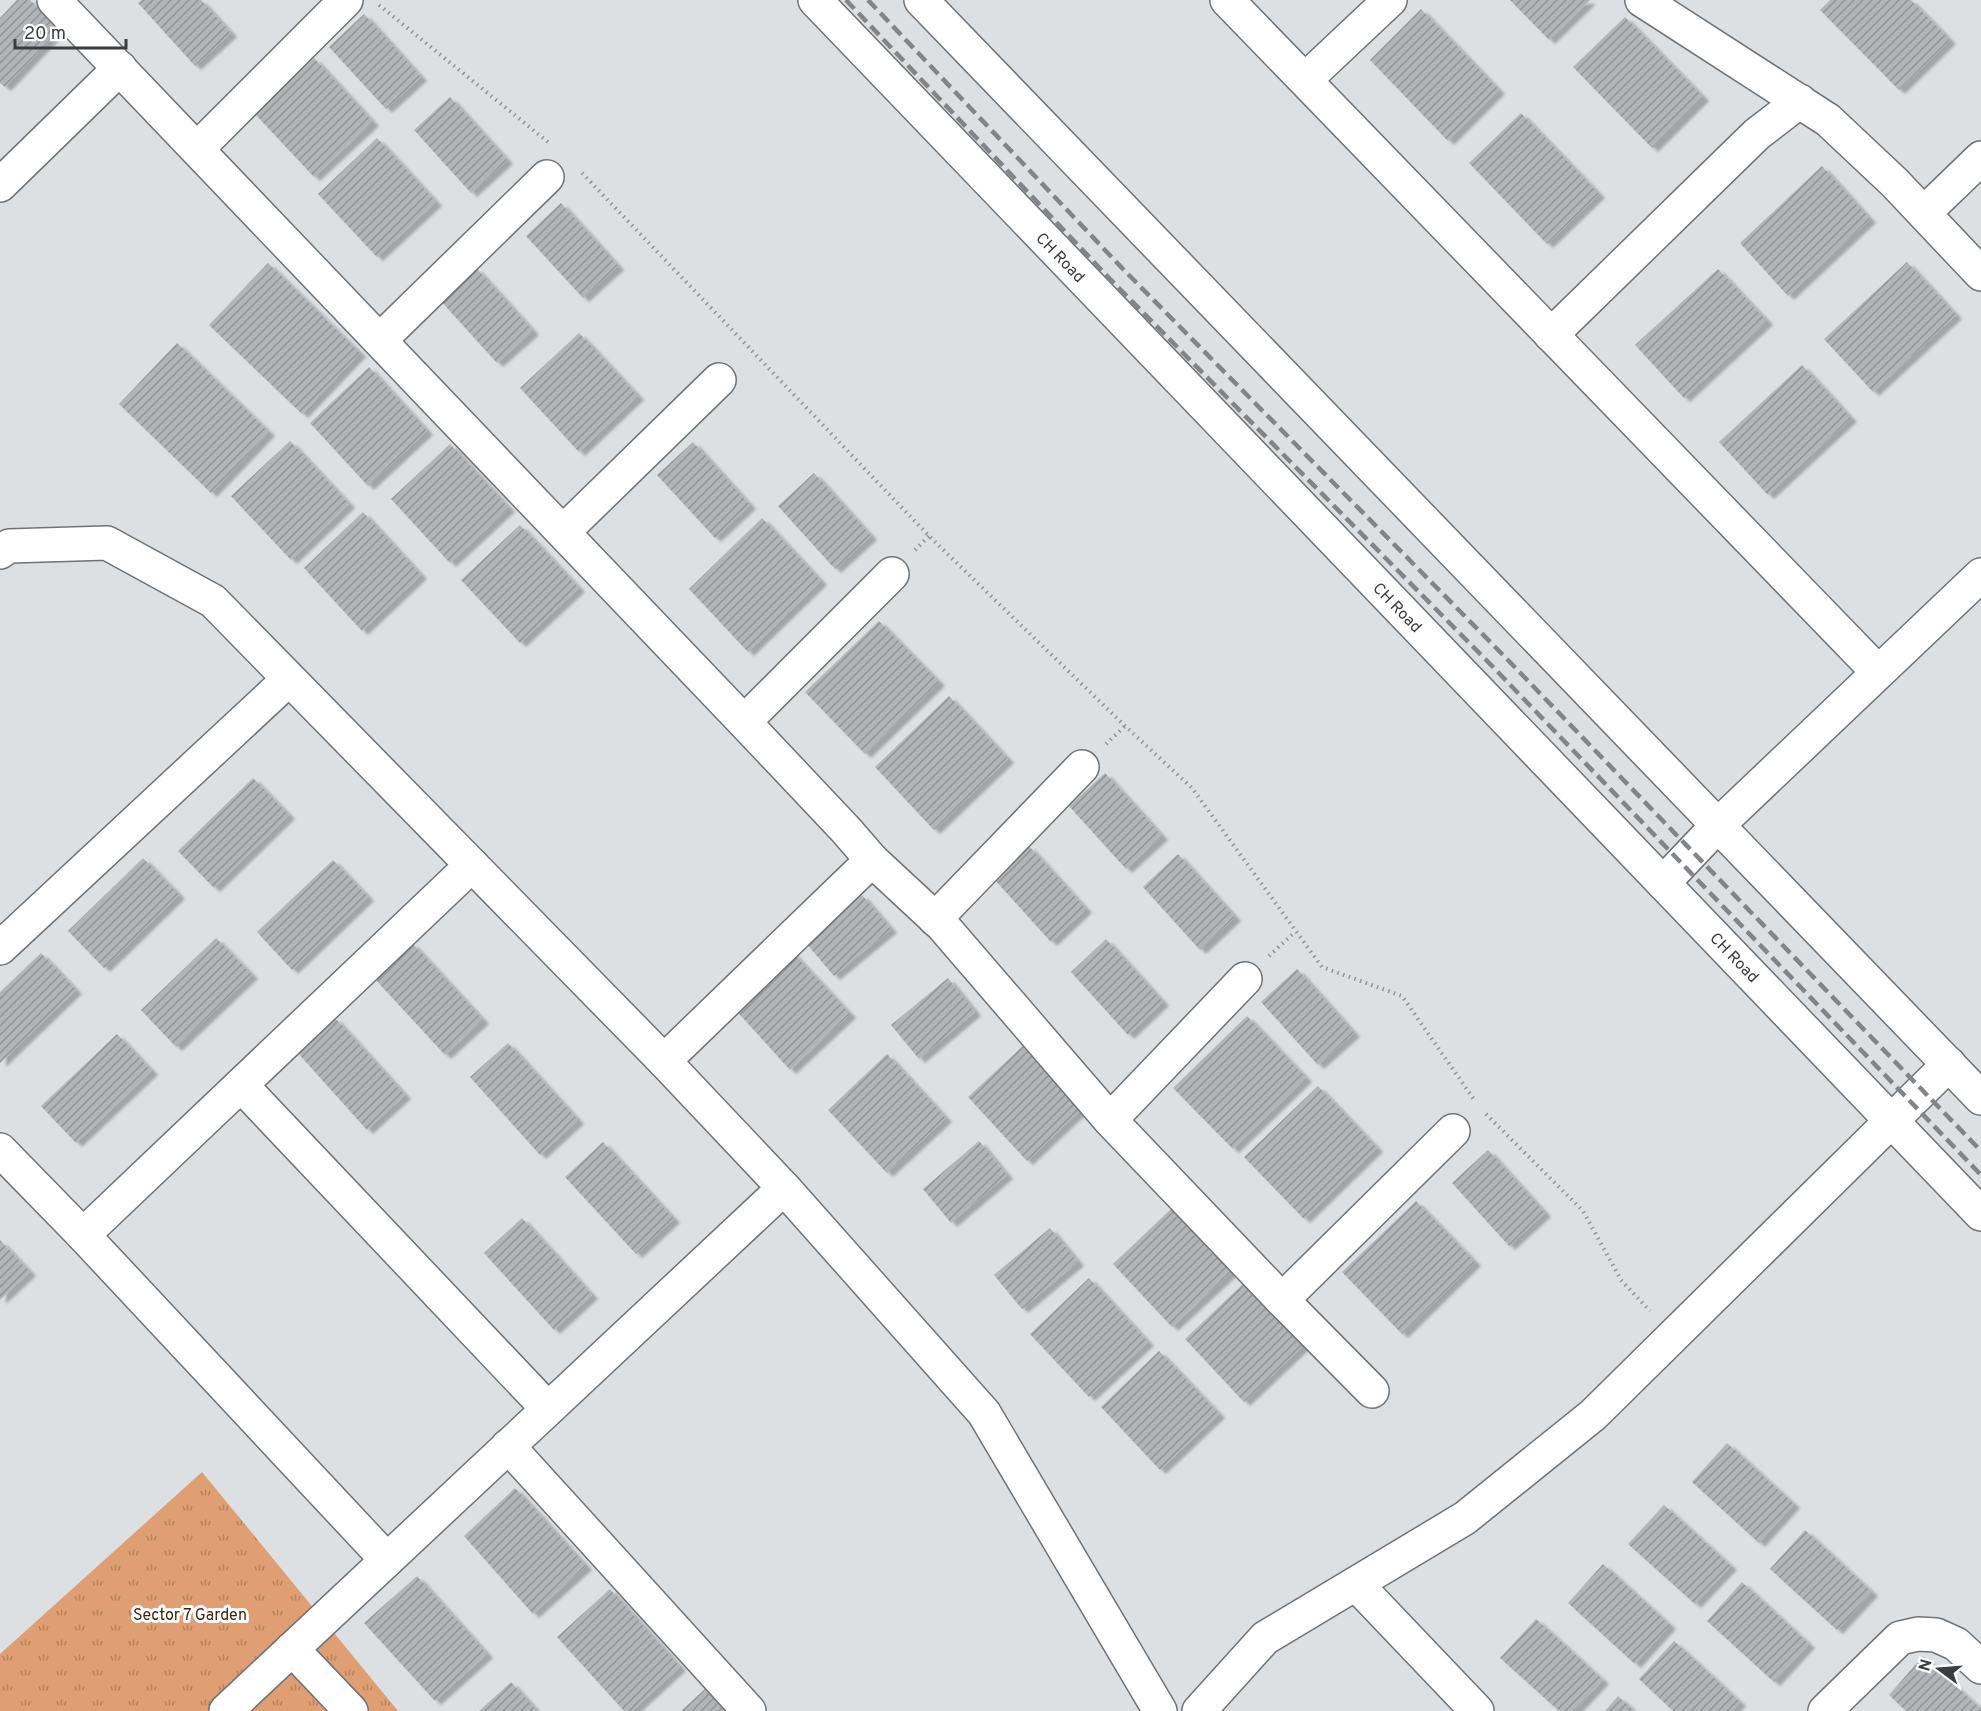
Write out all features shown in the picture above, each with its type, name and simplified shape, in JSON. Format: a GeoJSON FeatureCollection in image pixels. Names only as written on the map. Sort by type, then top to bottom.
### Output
{"type":"FeatureCollection","features":[{"type":"Feature","properties":{"kind":"street"},"geometry":{"type":"LineString","coordinates":[[54,0],[744,722],[846,830],[872,861],[935,919],[1110,1120],[1371,1391]]}},
{"type":"Feature","properties":{"kind":"street"},"geometry":{"type":"LineString","coordinates":[[197,149],[346,0]]}},
{"type":"Feature","properties":{"kind":"street","name":"CH Road"},"geometry":{"type":"LineString","coordinates":[[815,0],[1981,1214]]}},
{"type":"Feature","properties":{"kind":"street"},"geometry":{"type":"LineString","coordinates":[[921,0],[1981,1098]]}},
{"type":"Feature","properties":{"kind":"street"},"geometry":{"type":"LineString","coordinates":[[1227,0],[1878,672]]}},
{"type":"Feature","properties":{"kind":"street"},"geometry":{"type":"LineString","coordinates":[[1305,80],[1390,0]]}},
{"type":"Feature","properties":{"kind":"street"},"geometry":{"type":"LineString","coordinates":[[1642,0],[1828,120],[1895,183],[1981,274]]}},
{"type":"Feature","properties":{"kind":"street"},"geometry":{"type":"LineString","coordinates":[[0,185],[120,68]]}},
{"type":"Feature","properties":{"kind":"street"},"geometry":{"type":"LineString","coordinates":[[1551,335],[1757,134],[1800,101]]}},
{"type":"Feature","properties":{"kind":"street"},"geometry":{"type":"LineString","coordinates":[[1924,213],[1981,158]]}},
{"type":"Feature","properties":{"kind":"street"},"geometry":{"type":"LineString","coordinates":[[380,340],[559,163]]}},
{"type":"Feature","properties":{"kind":"street"},"geometry":{"type":"LineString","coordinates":[[563,532],[719,380]]}},
{"type":"Feature","properties":{"kind":"street"},"geometry":{"type":"LineString","coordinates":[[0,552],[9,546],[107,543],[213,601],[664,1061],[784,1188],[984,1413],[1160,1711]]}},
{"type":"Feature","properties":{"kind":"street"},"geometry":{"type":"LineString","coordinates":[[744,722],[892,574]]}},
{"type":"Feature","properties":{"kind":"street"},"geometry":{"type":"LineString","coordinates":[[1663,883],[1718,825],[1981,575]]}},
{"type":"Feature","properties":{"kind":"street"},"geometry":{"type":"LineString","coordinates":[[0,948],[290,679]]}},
{"type":"Feature","properties":{"kind":"street"},"geometry":{"type":"LineString","coordinates":[[935,919],[1082,767]]}},
{"type":"Feature","properties":{"kind":"street"},"geometry":{"type":"LineString","coordinates":[[664,1061],[872,861]]}},
{"type":"Feature","properties":{"kind":"street"},"geometry":{"type":"LineString","coordinates":[[83,1235],[472,865]]}},
{"type":"Feature","properties":{"kind":"street"},"geometry":{"type":"LineString","coordinates":[[1110,1120],[1245,979]]}},
{"type":"Feature","properties":{"kind":"street"},"geometry":{"type":"LineString","coordinates":[[1199,1711],[1265,1638],[1465,1518],[1593,1415],[1949,1064]]}},
{"type":"Feature","properties":{"kind":"street"},"geometry":{"type":"LineString","coordinates":[[241,1085],[548,1409]]}},
{"type":"Feature","properties":{"kind":"street"},"geometry":{"type":"LineString","coordinates":[[1281,1300],[1453,1131]]}},
{"type":"Feature","properties":{"kind":"street"},"geometry":{"type":"LineString","coordinates":[[0,1150],[83,1235],[387,1560]]}},
{"type":"Feature","properties":{"kind":"street"},"geometry":{"type":"LineString","coordinates":[[226,1711],[784,1188]]}},
{"type":"Feature","properties":{"kind":"street"},"geometry":{"type":"LineString","coordinates":[[508,1446],[749,1711]]}},
{"type":"Feature","properties":{"kind":"street"},"geometry":{"type":"LineString","coordinates":[[1356,1584],[1477,1711]]}},
{"type":"Feature","properties":{"kind":"street"},"geometry":{"type":"LineString","coordinates":[[1826,1711],[1900,1638],[1918,1634],[1936,1635],[1956,1644],[1981,1667]]}},
{"type":"Feature","properties":{"kind":"street"},"geometry":{"type":"LineString","coordinates":[[292,1649],[351,1711]]}},
{"type":"Feature","properties":{"kind":"path"},"geometry":{"type":"LineString","coordinates":[[374,0],[559,163],[929,536],[1192,788],[1322,967],[1402,996],[1480,1107],[1583,1210],[1621,1280],[1673,1336]]}},
{"type":"Feature","properties":{"kind":"green space","name":"Sector 7 Garden"},"geometry":{"type":"Polygon","coordinates":[[[202,1472],[398,1711],[0,1711],[0,1654],[202,1472]]]}},
{"type":"Feature","properties":{"kind":"building"},"geometry":{"type":"Polygon","coordinates":[[[17,0],[30,0],[60,29],[5,87],[0,83],[0,18],[17,0]]]}},
{"type":"Feature","properties":{"kind":"building"},"geometry":{"type":"Polygon","coordinates":[[[142,0],[201,0],[231,33],[195,66],[138,3],[142,0]]]}},
{"type":"Feature","properties":{"kind":"building"},"geometry":{"type":"Polygon","coordinates":[[[1510,0],[1590,0],[1549,40],[1510,0]]]}},
{"type":"Feature","properties":{"kind":"building"},"geometry":{"type":"Polygon","coordinates":[[[1830,0],[1911,0],[1950,40],[1899,90],[1820,10],[1830,0]]]}},
{"type":"Feature","properties":{"kind":"building"},"geometry":{"type":"Polygon","coordinates":[[[1421,9],[1499,90],[1448,141],[1370,60],[1421,9]]]}},
{"type":"Feature","properties":{"kind":"building"},"geometry":{"type":"Polygon","coordinates":[[[364,14],[421,77],[386,109],[329,47],[364,14]]]}},
{"type":"Feature","properties":{"kind":"building"},"geometry":{"type":"Polygon","coordinates":[[[1625,17],[1703,97],[1652,148],[1573,67],[1625,17]]]}},
{"type":"Feature","properties":{"kind":"building"},"geometry":{"type":"Polygon","coordinates":[[[314,58],[373,122],[314,177],[255,114],[314,58]]]}},
{"type":"Feature","properties":{"kind":"building"},"geometry":{"type":"Polygon","coordinates":[[[450,97],[507,160],[471,193],[414,130],[450,97]]]}},
{"type":"Feature","properties":{"kind":"building"},"geometry":{"type":"Polygon","coordinates":[[[1521,113],[1599,194],[1547,244],[1469,163],[1521,113]]]}},
{"type":"Feature","properties":{"kind":"building"},"geometry":{"type":"Polygon","coordinates":[[[377,138],[436,202],[377,257],[318,194],[377,138]]]}},
{"type":"Feature","properties":{"kind":"building"},"geometry":{"type":"Polygon","coordinates":[[[1822,166],[1870,219],[1788,296],[1740,243],[1822,166]]]}},
{"type":"Feature","properties":{"kind":"building"},"geometry":{"type":"Polygon","coordinates":[[[561,203],[618,266],[583,298],[526,236],[561,203]]]}},
{"type":"Feature","properties":{"kind":"building"},"geometry":{"type":"Polygon","coordinates":[[[1907,262],[1956,315],[1873,392],[1824,339],[1907,262]]]}},
{"type":"Feature","properties":{"kind":"building"},"geometry":{"type":"Polygon","coordinates":[[[268,263],[360,353],[302,414],[209,325],[268,263]]]}},
{"type":"Feature","properties":{"kind":"building"},"geometry":{"type":"Polygon","coordinates":[[[476,268],[533,331],[497,363],[440,300],[476,268]]]}},
{"type":"Feature","properties":{"kind":"building"},"geometry":{"type":"Polygon","coordinates":[[[1718,269],[1767,321],[1684,398],[1635,345],[1718,269]]]}},
{"type":"Feature","properties":{"kind":"building"},"geometry":{"type":"Polygon","coordinates":[[[579,333],[638,396],[579,452],[520,388],[579,333]]]}},
{"type":"Feature","properties":{"kind":"building"},"geometry":{"type":"Polygon","coordinates":[[[177,343],[269,432],[211,493],[119,404],[177,343]]]}},
{"type":"Feature","properties":{"kind":"building"},"geometry":{"type":"Polygon","coordinates":[[[1802,365],[1851,418],[1768,495],[1719,442],[1802,365]]]}},
{"type":"Feature","properties":{"kind":"building"},"geometry":{"type":"Polygon","coordinates":[[[369,367],[427,431],[368,486],[310,423],[369,367]]]}},
{"type":"Feature","properties":{"kind":"building"},"geometry":{"type":"Polygon","coordinates":[[[290,441],[349,504],[291,560],[231,496],[290,441]]]}},
{"type":"Feature","properties":{"kind":"building"},"geometry":{"type":"Polygon","coordinates":[[[693,442],[750,505],[715,538],[657,475],[693,442]]]}},
{"type":"Feature","properties":{"kind":"building"},"geometry":{"type":"Polygon","coordinates":[[[450,444],[509,508],[450,563],[391,499],[450,444]]]}},
{"type":"Feature","properties":{"kind":"building"},"geometry":{"type":"Polygon","coordinates":[[[814,473],[871,536],[835,569],[778,506],[814,473]]]}},
{"type":"Feature","properties":{"kind":"building"},"geometry":{"type":"Polygon","coordinates":[[[363,512],[421,575],[362,631],[304,568],[363,512]]]}},
{"type":"Feature","properties":{"kind":"building"},"geometry":{"type":"Polygon","coordinates":[[[762,518],[821,581],[748,652],[689,589],[762,518]]]}},
{"type":"Feature","properties":{"kind":"building"},"geometry":{"type":"Polygon","coordinates":[[[520,525],[579,588],[520,643],[461,580],[520,525]]]}},
{"type":"Feature","properties":{"kind":"building"},"geometry":{"type":"Polygon","coordinates":[[[879,621],[939,682],[865,754],[805,692],[879,621]]]}},
{"type":"Feature","properties":{"kind":"building"},"geometry":{"type":"Polygon","coordinates":[[[949,696],[1008,759],[934,830],[875,767],[949,696]]]}},
{"type":"Feature","properties":{"kind":"building"},"geometry":{"type":"Polygon","coordinates":[[[1105,773],[1162,836],[1126,869],[1069,806],[1105,773]]]}},
{"type":"Feature","properties":{"kind":"building"},"geometry":{"type":"Polygon","coordinates":[[[253,778],[289,815],[214,888],[178,851],[253,778]]]}},
{"type":"Feature","properties":{"kind":"building"},"geometry":{"type":"Polygon","coordinates":[[[1029,846],[1086,909],[1051,942],[994,879],[1029,846]]]}},
{"type":"Feature","properties":{"kind":"building"},"geometry":{"type":"Polygon","coordinates":[[[1178,854],[1235,917],[1200,950],[1143,887],[1178,854]]]}},
{"type":"Feature","properties":{"kind":"building"},"geometry":{"type":"Polygon","coordinates":[[[143,858],[179,895],[104,968],[68,931],[143,858]]]}},
{"type":"Feature","properties":{"kind":"building"},"geometry":{"type":"Polygon","coordinates":[[[333,860],[368,897],[292,970],[257,932],[333,860]]]}},
{"type":"Feature","properties":{"kind":"building"},"geometry":{"type":"Polygon","coordinates":[[[862,895],[891,929],[834,976],[806,943],[862,895]]]}},
{"type":"Feature","properties":{"kind":"building"},"geometry":{"type":"Polygon","coordinates":[[[216,938],[252,975],[176,1047],[141,1010],[216,938]]]}},
{"type":"Feature","properties":{"kind":"building"},"geometry":{"type":"Polygon","coordinates":[[[1106,939],[1163,1002],[1128,1035],[1071,972],[1106,939]]]}},
{"type":"Feature","properties":{"kind":"building"},"geometry":{"type":"Polygon","coordinates":[[[412,943],[483,1020],[445,1055],[374,978],[412,943]]]}},
{"type":"Feature","properties":{"kind":"building"},"geometry":{"type":"Polygon","coordinates":[[[791,951],[850,1014],[790,1070],[732,1006],[791,951]]]}},
{"type":"Feature","properties":{"kind":"building"},"geometry":{"type":"Polygon","coordinates":[[[41,953],[76,990],[0,1063],[0,992],[41,953]]]}},
{"type":"Feature","properties":{"kind":"building"},"geometry":{"type":"Polygon","coordinates":[[[1297,969],[1354,1033],[1318,1065],[1261,1002],[1297,969]]]}},
{"type":"Feature","properties":{"kind":"building"},"geometry":{"type":"Polygon","coordinates":[[[948,978],[975,1012],[919,1059],[891,1025],[948,978]]]}},
{"type":"Feature","properties":{"kind":"building"},"geometry":{"type":"Polygon","coordinates":[[[1247,1016],[1306,1078],[1233,1149],[1173,1088],[1247,1016]]]}},
{"type":"Feature","properties":{"kind":"building"},"geometry":{"type":"Polygon","coordinates":[[[335,1018],[405,1095],[367,1130],[297,1052],[335,1018]]]}},
{"type":"Feature","properties":{"kind":"building"},"geometry":{"type":"Polygon","coordinates":[[[117,1034],[152,1071],[76,1143],[41,1106],[117,1034]]]}},
{"type":"Feature","properties":{"kind":"building"},"geometry":{"type":"Polygon","coordinates":[[[1027,1042],[1086,1105],[1027,1161],[968,1097],[1027,1042]]]}},
{"type":"Feature","properties":{"kind":"building"},"geometry":{"type":"Polygon","coordinates":[[[508,1043],[578,1120],[540,1155],[470,1077],[508,1043]]]}},
{"type":"Feature","properties":{"kind":"building"},"geometry":{"type":"Polygon","coordinates":[[[887,1054],[946,1118],[887,1173],[828,1110],[887,1054]]]}},
{"type":"Feature","properties":{"kind":"building"},"geometry":{"type":"Polygon","coordinates":[[[1318,1086],[1377,1148],[1304,1219],[1244,1157],[1318,1086]]]}},
{"type":"Feature","properties":{"kind":"building"},"geometry":{"type":"Polygon","coordinates":[[[979,1141],[1007,1175],[951,1223],[923,1189],[979,1141]]]}},
{"type":"Feature","properties":{"kind":"building"},"geometry":{"type":"Polygon","coordinates":[[[603,1142],[674,1219],[636,1254],[565,1177],[603,1142]]]}},
{"type":"Feature","properties":{"kind":"building"},"geometry":{"type":"Polygon","coordinates":[[[1488,1150],[1545,1213],[1509,1246],[1452,1183],[1488,1150]]]}},
{"type":"Feature","properties":{"kind":"building"},"geometry":{"type":"Polygon","coordinates":[[[1416,1201],[1475,1262],[1402,1334],[1342,1272],[1416,1201]]]}},
{"type":"Feature","properties":{"kind":"building"},"geometry":{"type":"Polygon","coordinates":[[[1172,1208],[1231,1272],[1172,1327],[1113,1264],[1172,1208]]]}},
{"type":"Feature","properties":{"kind":"building"},"geometry":{"type":"Polygon","coordinates":[[[522,1218],[592,1295],[554,1330],[484,1253],[522,1218]]]}},
{"type":"Feature","properties":{"kind":"building"},"geometry":{"type":"Polygon","coordinates":[[[1050,1228],[1078,1262],[1022,1309],[994,1275],[1050,1228]]]}},
{"type":"Feature","properties":{"kind":"building"},"geometry":{"type":"Polygon","coordinates":[[[0,1240],[30,1272],[0,1300],[0,1240]]]}},
{"type":"Feature","properties":{"kind":"building"},"geometry":{"type":"Polygon","coordinates":[[[1089,1278],[1148,1342],[1089,1397],[1030,1334],[1089,1278]]]}},
{"type":"Feature","properties":{"kind":"building"},"geometry":{"type":"Polygon","coordinates":[[[1244,1283],[1303,1346],[1244,1402],[1185,1339],[1244,1283]]]}},
{"type":"Feature","properties":{"kind":"building"},"geometry":{"type":"Polygon","coordinates":[[[1159,1351],[1219,1414],[1160,1470],[1101,1407],[1159,1351]]]}},
{"type":"Feature","properties":{"kind":"building"},"geometry":{"type":"Polygon","coordinates":[[[1727,1443],[1794,1504],[1759,1543],[1692,1482],[1727,1443]]]}},
{"type":"Feature","properties":{"kind":"building"},"geometry":{"type":"Polygon","coordinates":[[[515,1488],[586,1566],[533,1614],[464,1536],[515,1488]]]}},
{"type":"Feature","properties":{"kind":"building"},"geometry":{"type":"Polygon","coordinates":[[[1664,1505],[1731,1566],[1695,1604],[1628,1544],[1664,1505]]]}},
{"type":"Feature","properties":{"kind":"building"},"geometry":{"type":"Polygon","coordinates":[[[1805,1530],[1872,1592],[1837,1630],[1770,1569],[1805,1530]]]}},
{"type":"Feature","properties":{"kind":"building"},"geometry":{"type":"Polygon","coordinates":[[[1603,1564],[1670,1625],[1635,1664],[1568,1603],[1603,1564]]]}},
{"type":"Feature","properties":{"kind":"building"},"geometry":{"type":"Polygon","coordinates":[[[417,1576],[487,1654],[435,1701],[364,1623],[417,1576]]]}},
{"type":"Feature","properties":{"kind":"building"},"geometry":{"type":"Polygon","coordinates":[[[1742,1582],[1809,1644],[1774,1682],[1707,1621],[1742,1582]]]}},
{"type":"Feature","properties":{"kind":"building"},"geometry":{"type":"Polygon","coordinates":[[[610,1589],[680,1667],[632,1711],[624,1711],[557,1637],[610,1589]]]}},
{"type":"Feature","properties":{"kind":"building"},"geometry":{"type":"Polygon","coordinates":[[[1536,1619],[1603,1680],[1574,1711],[1559,1711],[1500,1658],[1536,1619]]]}},
{"type":"Feature","properties":{"kind":"building"},"geometry":{"type":"Polygon","coordinates":[[[1674,1641],[1740,1702],[1732,1711],[1673,1711],[1639,1679],[1674,1641]]]}},
{"type":"Feature","properties":{"kind":"building"},"geometry":{"type":"Polygon","coordinates":[[[1923,1656],[1981,1711],[1906,1711],[1889,1695],[1923,1656]]]}},
{"type":"Feature","properties":{"kind":"building"},"geometry":{"type":"Polygon","coordinates":[[[511,1682],[537,1711],[479,1711],[511,1682]]]}},
{"type":"Feature","properties":{"kind":"building"},"geometry":{"type":"Polygon","coordinates":[[[706,1688],[727,1711],[681,1711],[706,1688]]]}},
{"type":"Feature","properties":{"kind":"building"},"geometry":{"type":"Polygon","coordinates":[[[1618,1696],[1634,1711],[1605,1711],[1618,1696]]]}},
{"type":"Feature","properties":{"kind":"railway"},"geometry":{"type":"LineString","coordinates":[[846,0],[1110,279],[1494,668],[1981,1175]]}},
{"type":"Feature","properties":{"kind":"railway"},"geometry":{"type":"LineString","coordinates":[[868,0],[1122,268],[1505,657],[1981,1151]]}}]}
